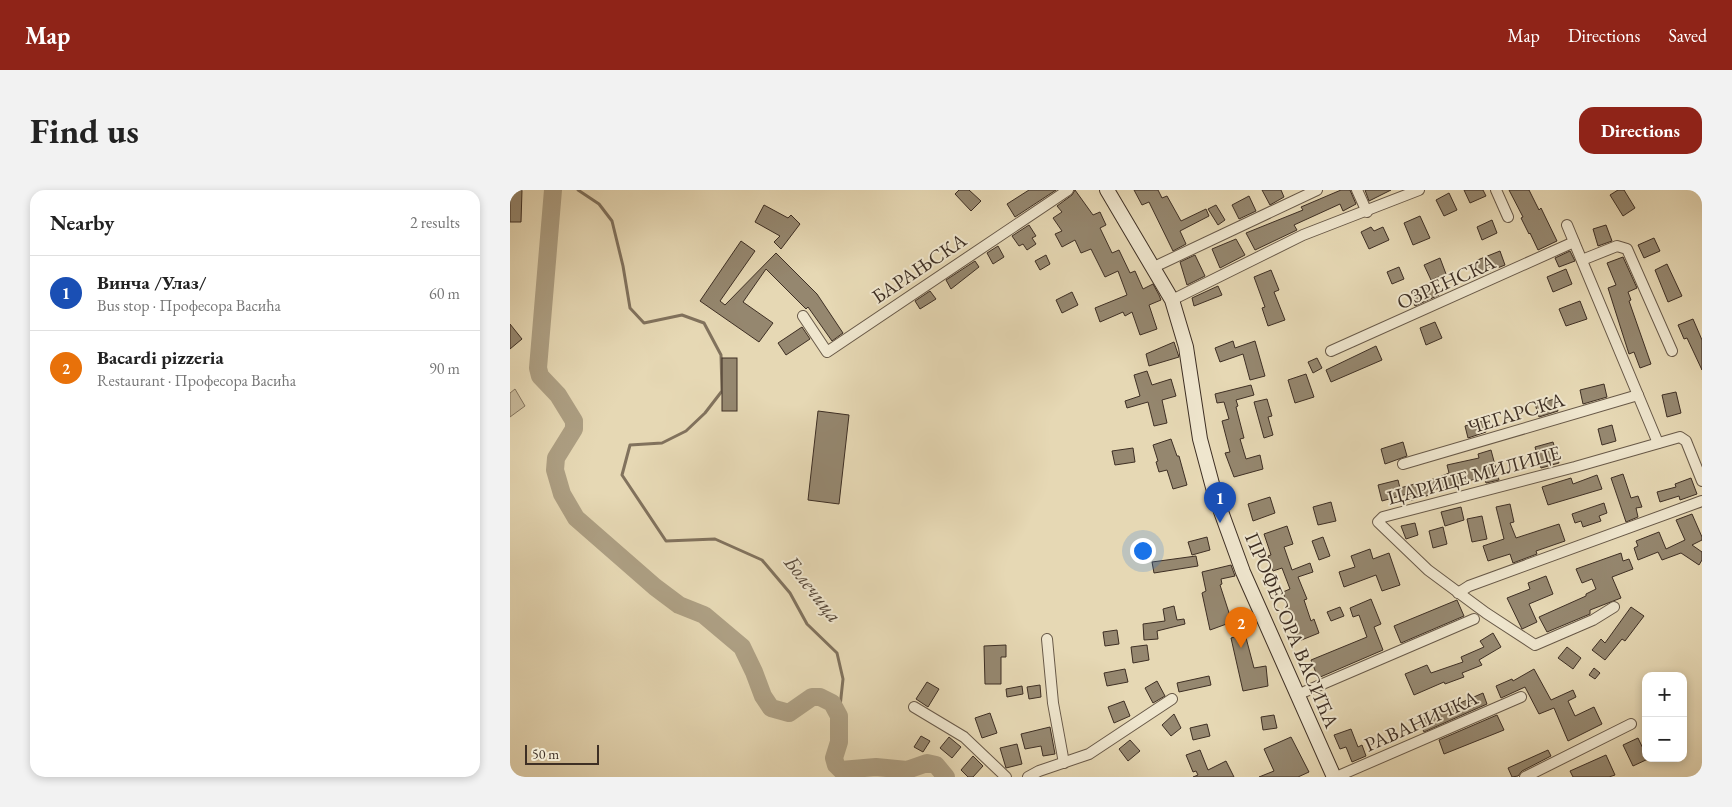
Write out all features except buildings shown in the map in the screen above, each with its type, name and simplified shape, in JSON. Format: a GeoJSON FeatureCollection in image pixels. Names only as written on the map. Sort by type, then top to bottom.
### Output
{"type":"FeatureCollection","features":[{"type":"Feature","properties":{"kind":"street","name":"БАРАЊСКА"},"geometry":{"type":"LineString","coordinates":[[803,316],[827,352],[1068,190]]}},
{"type":"Feature","properties":{"kind":"street","name":"ПРОФЕСОРА ВАСИЋА"},"geometry":{"type":"LineString","coordinates":[[1107,190],[1172,300],[1186,347],[1203,453],[1215,495],[1244,572],[1335,777]]}},
{"type":"Feature","properties":{"kind":"street"},"geometry":{"type":"LineString","coordinates":[[1154,267],[1317,190]]}},
{"type":"Feature","properties":{"kind":"street"},"geometry":{"type":"LineString","coordinates":[[1357,190],[1367,212]]}},
{"type":"Feature","properties":{"kind":"street"},"geometry":{"type":"LineString","coordinates":[[1172,300],[1303,236],[1419,190]]}},
{"type":"Feature","properties":{"kind":"street"},"geometry":{"type":"LineString","coordinates":[[1496,190],[1508,217]]}},
{"type":"Feature","properties":{"kind":"street"},"geometry":{"type":"LineString","coordinates":[[1567,225],[1658,443]]}},
{"type":"Feature","properties":{"kind":"street","name":"ОЗРЕНСКА"},"geometry":{"type":"LineString","coordinates":[[1331,351],[1574,242]]}},
{"type":"Feature","properties":{"kind":"street"},"geometry":{"type":"LineString","coordinates":[[1582,260],[1617,246],[1627,249],[1672,351]]}},
{"type":"Feature","properties":{"kind":"street","name":"ЧЕГАРСКА"},"geometry":{"type":"LineString","coordinates":[[1403,464],[1638,395]]}},
{"type":"Feature","properties":{"kind":"street","name":"ЦАРИЦЕ МИЛИЦЕ"},"geometry":{"type":"LineString","coordinates":[[1458,593],[1428,570],[1382,528],[1379,523],[1380,519],[1658,443],[1684,438],[1702,481]]}},
{"type":"Feature","properties":{"kind":"street"},"geometry":{"type":"LineString","coordinates":[[1614,607],[1593,620],[1537,645],[1458,593],[1466,587],[1702,502]]}},
{"type":"Feature","properties":{"kind":"street"},"geometry":{"type":"LineString","coordinates":[[1297,695],[1474,619]]}},
{"type":"Feature","properties":{"kind":"street"},"geometry":{"type":"LineString","coordinates":[[1047,639],[1053,703],[1064,762]]}},
{"type":"Feature","properties":{"kind":"street","name":"РАВАНИЧКА"},"geometry":{"type":"LineString","coordinates":[[1335,777],[1521,697]]}},
{"type":"Feature","properties":{"kind":"street"},"geometry":{"type":"LineString","coordinates":[[1028,777],[1089,754],[1172,699]]}},
{"type":"Feature","properties":{"kind":"street"},"geometry":{"type":"LineString","coordinates":[[914,707],[964,737],[1006,777]]}},
{"type":"Feature","properties":{"kind":"street"},"geometry":{"type":"LineString","coordinates":[[1525,777],[1631,724]]}},
{"type":"Feature","properties":{"kind":"shaded area"},"geometry":{"type":"Polygon","coordinates":[[[515,389],[525,406],[510,417],[510,393],[515,389]]]}},
{"type":"Feature","properties":{"kind":"waterway","name":"Болечица"},"geometry":{"type":"LineString","coordinates":[[553,190],[538,368],[540,376],[558,395],[574,421],[574,429],[556,458],[555,470],[562,494],[576,518],[655,587],[679,605],[704,615],[742,647],[763,696],[771,708],[789,713],[812,697],[820,697],[832,703],[839,716],[839,742],[834,758],[836,765],[841,770],[876,767],[907,770],[927,763],[936,765],[946,777]]}},
{"type":"Feature","properties":{"kind":"waterway","name":"Болечица"},"geometry":{"type":"LineString","coordinates":[[578,190],[599,204],[612,221],[623,266],[630,308],[644,323],[682,315],[704,323],[721,355],[722,391],[705,413],[686,431],[662,443],[630,445],[622,475],[666,541],[715,539],[762,560],[790,593],[807,624],[837,653],[843,679],[839,716]]}},
{"type":"Feature","properties":{"kind":"place","name":"Винча /Улаз/"},"geometry":{"type":"Point","coordinates":[1220,523]}},
{"type":"Feature","properties":{"kind":"place","name":"Bacardi pizzeria"},"geometry":{"type":"Point","coordinates":[1241,648]}}]}
